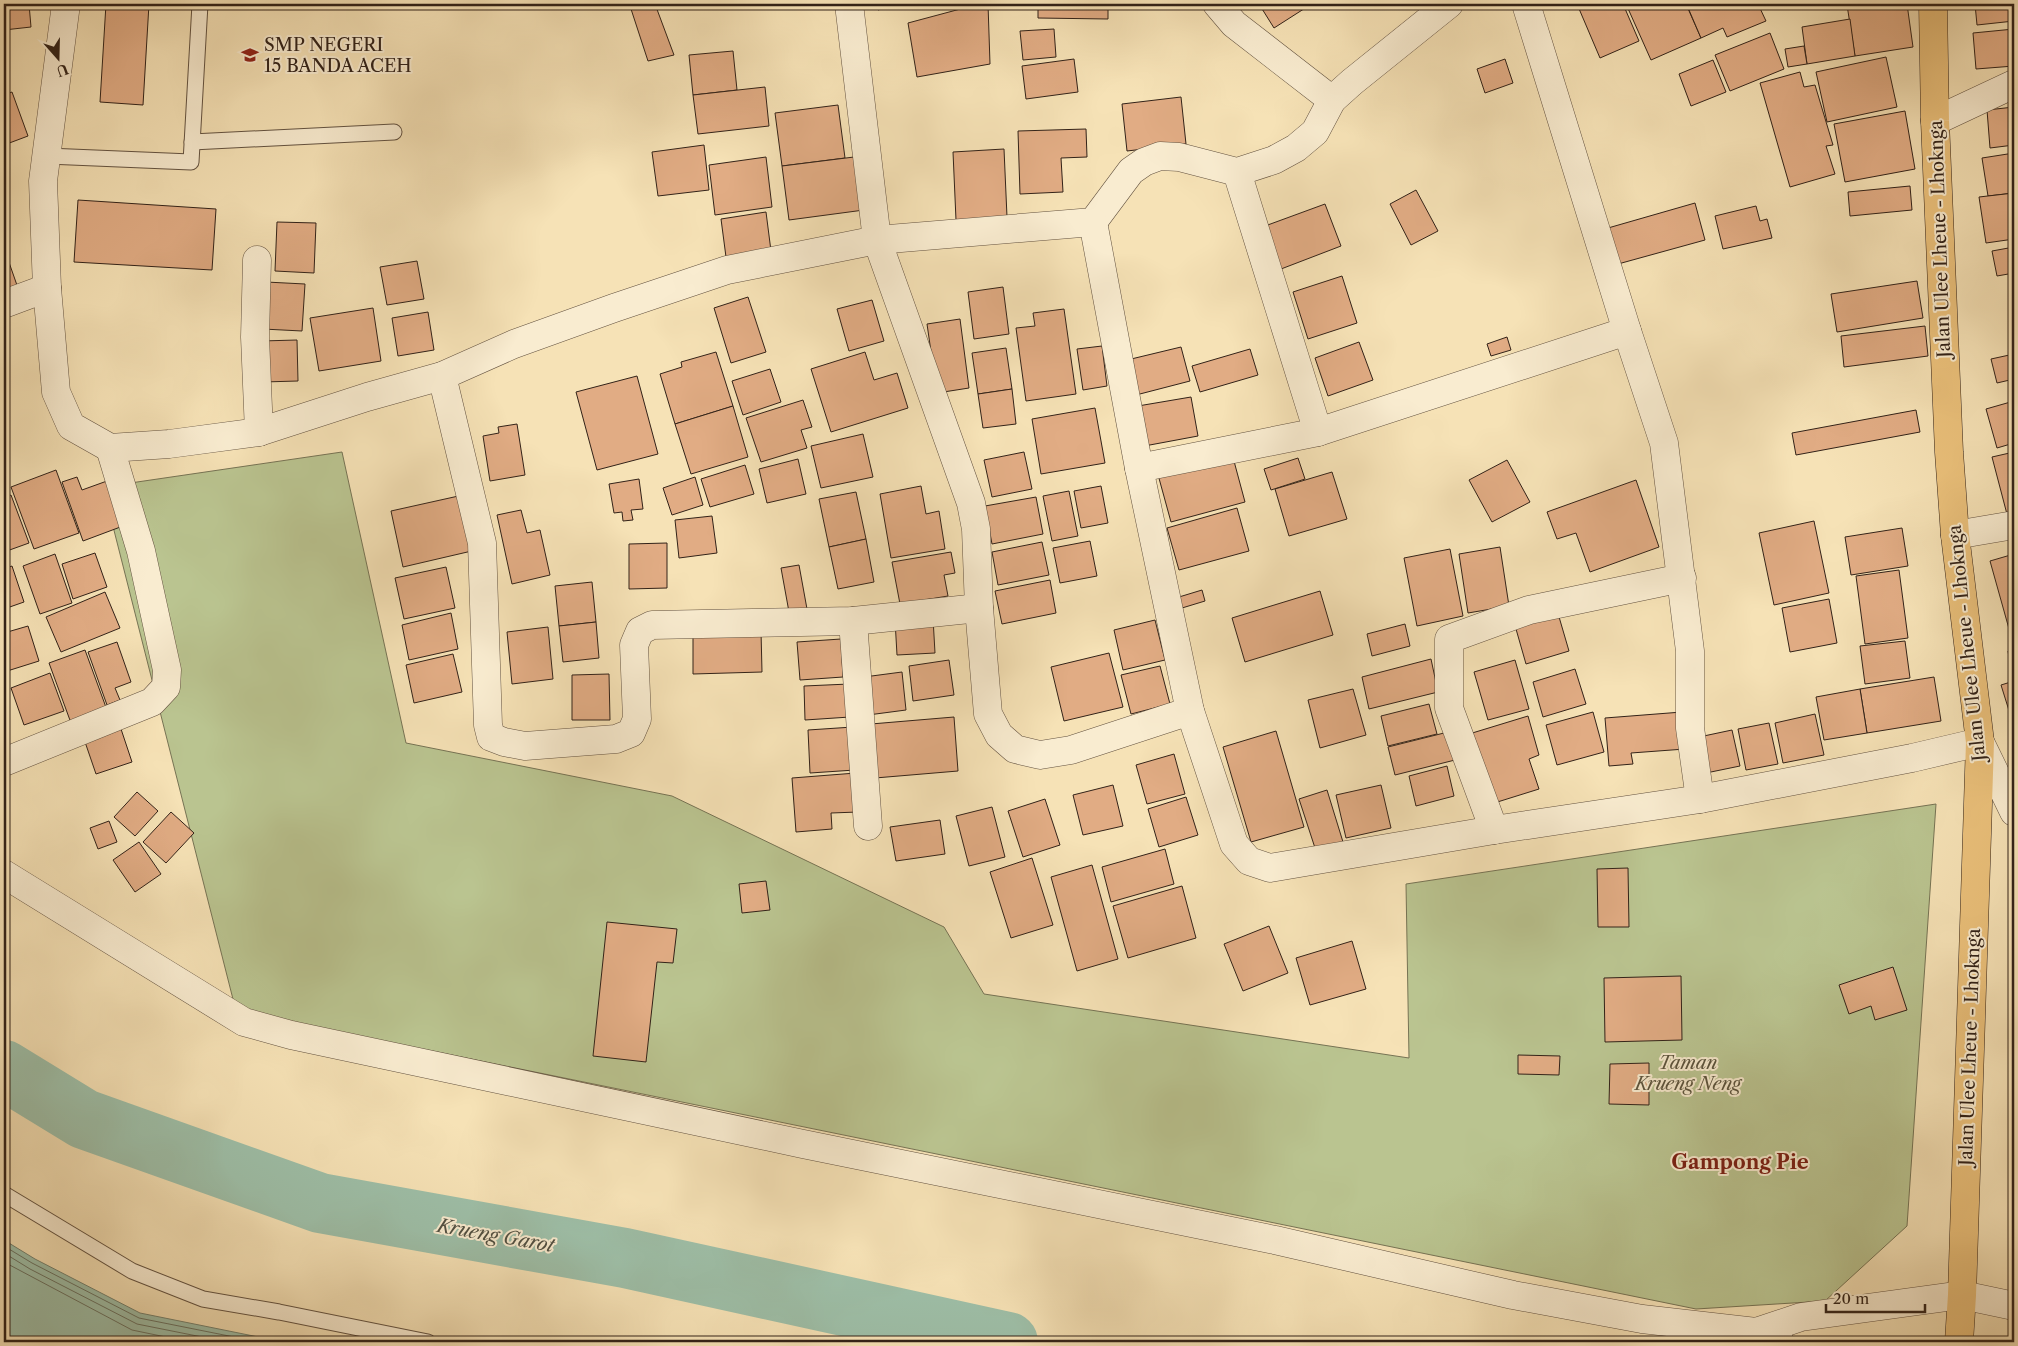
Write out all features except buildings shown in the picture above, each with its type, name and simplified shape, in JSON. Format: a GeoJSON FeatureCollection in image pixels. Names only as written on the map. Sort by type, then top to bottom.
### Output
{"type":"FeatureCollection","features":[{"type":"Feature","properties":{"kind":"highway","name":"Jalan Ulee Lheue - Lhoknga"},"geometry":{"type":"LineString","coordinates":[[1933,4],[1934,121],[1949,452],[1955,535],[1980,742],[1959,1342]]}},
{"type":"Feature","properties":{"kind":"street"},"geometry":{"type":"LineString","coordinates":[[66,4],[43,182],[48,288],[56,392],[71,426],[110,448],[169,444],[259,432],[367,397],[442,376],[514,344],[727,270],[877,240],[1093,222]]}},
{"type":"Feature","properties":{"kind":"street"},"geometry":{"type":"LineString","coordinates":[[849,4],[877,240],[971,502],[976,529],[979,608],[988,714],[999,735],[1015,749],[1040,755],[1071,750],[1190,711]]}},
{"type":"Feature","properties":{"kind":"street"},"geometry":{"type":"LineString","coordinates":[[1217,4],[1234,24],[1332,100]]}},
{"type":"Feature","properties":{"kind":"street"},"geometry":{"type":"LineString","coordinates":[[1449,4],[1332,100],[1315,132],[1296,148],[1274,160],[1237,172],[1179,156],[1160,156],[1144,162],[1131,171],[1093,222],[1139,468],[1190,711],[1234,844],[1249,861],[1270,868],[1494,830],[1700,799],[1912,758],[1980,742],[2014,812]]}},
{"type":"Feature","properties":{"kind":"street"},"geometry":{"type":"LineString","coordinates":[[1526,4],[1627,332],[1664,443],[1690,651],[1690,728],[1700,799]]}},
{"type":"Feature","properties":{"kind":"street"},"geometry":{"type":"LineString","coordinates":[[1934,121],[2014,84]]}},
{"type":"Feature","properties":{"kind":"street"},"geometry":{"type":"LineString","coordinates":[[1237,172],[1318,432]]}},
{"type":"Feature","properties":{"kind":"street"},"geometry":{"type":"LineString","coordinates":[[257,260],[255,337],[259,432]]}},
{"type":"Feature","properties":{"kind":"street"},"geometry":{"type":"LineString","coordinates":[[4,304],[48,288]]}},
{"type":"Feature","properties":{"kind":"street"},"geometry":{"type":"LineString","coordinates":[[1139,468],[1318,432],[1627,332]]}},
{"type":"Feature","properties":{"kind":"street"},"geometry":{"type":"LineString","coordinates":[[442,376],[482,543],[488,725],[491,738],[525,746],[616,739],[631,733],[637,719],[634,645],[640,631],[652,625],[853,621],[979,608]]}},
{"type":"Feature","properties":{"kind":"street"},"geometry":{"type":"LineString","coordinates":[[4,762],[152,702],[166,687],[167,670],[141,551],[110,448]]}},
{"type":"Feature","properties":{"kind":"street"},"geometry":{"type":"LineString","coordinates":[[1955,535],[2014,525]]}},
{"type":"Feature","properties":{"kind":"street"},"geometry":{"type":"LineString","coordinates":[[1494,830],[1449,708],[1449,639],[1529,610],[1682,578]]}},
{"type":"Feature","properties":{"kind":"street"},"geometry":{"type":"LineString","coordinates":[[853,621],[868,826]]}},
{"type":"Feature","properties":{"kind":"street"},"geometry":{"type":"LineString","coordinates":[[4,874],[244,1022],[291,1036],[803,1144],[1275,1240],[1513,1295],[1642,1319],[1768,1337],[1801,1317],[1962,1295],[2014,1306]]}},
{"type":"Feature","properties":{"kind":"lane"},"geometry":{"type":"LineString","coordinates":[[47,156],[190,162],[200,4]]}},
{"type":"Feature","properties":{"kind":"lane"},"geometry":{"type":"LineString","coordinates":[[192,142],[394,132]]}},
{"type":"Feature","properties":{"kind":"lane"},"geometry":{"type":"LineString","coordinates":[[4,1194],[132,1271],[203,1299],[428,1342]]}},
{"type":"Feature","properties":{"kind":"green space","name":"Taman Krueng Neng"},"geometry":{"type":"Polygon","coordinates":[[[342,452],[406,743],[672,796],[944,927],[984,994],[1409,1058],[1406,884],[1936,804],[1907,1226],[1825,1301],[1696,1309],[236,1011],[103,487],[342,452]]]}},
{"type":"Feature","properties":{"kind":"water"},"geometry":{"type":"Polygon","coordinates":[[[4,1240],[35,1259],[140,1313],[283,1342],[4,1342],[4,1240]]]}},
{"type":"Feature","properties":{"kind":"waterway","name":"Krueng Garot"},"geometry":{"type":"LineString","coordinates":[[4,1070],[84,1119],[320,1203],[625,1258],[1008,1342]]}},
{"type":"Feature","properties":{"kind":"place","name":"SMP NEGERI 15 BANDA ACEH"},"geometry":{"type":"Point","coordinates":[250,55]}},
{"type":"Feature","properties":{"kind":"district","name":"Gampong Pie"},"geometry":{"type":"Point","coordinates":[1740,1162]}}]}
